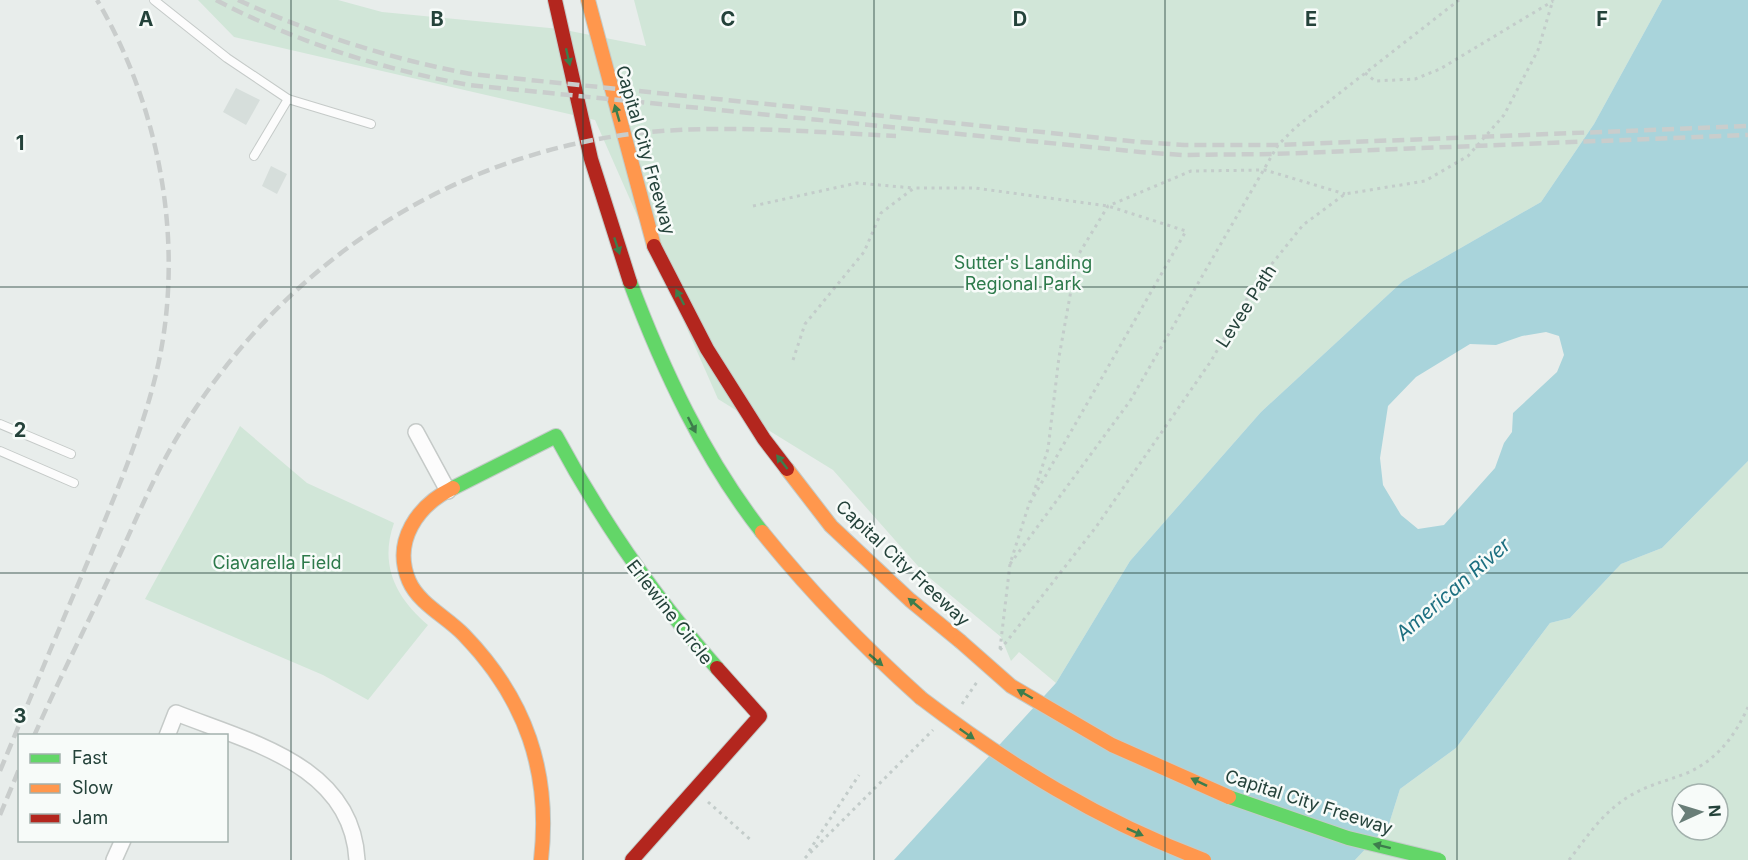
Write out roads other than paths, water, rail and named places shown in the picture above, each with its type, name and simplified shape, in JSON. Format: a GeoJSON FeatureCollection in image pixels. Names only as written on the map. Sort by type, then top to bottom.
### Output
{"type":"FeatureCollection","features":[{"type":"Feature","properties":{"kind":"main road"},"geometry":{"type":"LineString","coordinates":[[555,0],[597,181],[624,268],[659,358],[714,465],[782,561],[863,649],[921,698],[982,744],[1076,802],[1135,832],[1204,860]]}},
{"type":"Feature","properties":{"kind":"main road","name":"Capital City Freeway"},"geometry":{"type":"LineString","coordinates":[[588,0],[597,41],[655,248],[707,349],[764,439],[831,525],[910,600],[1011,686],[1112,745],[1230,797],[1264,809],[1348,838],[1439,860]]}},
{"type":"Feature","properties":{"kind":"main road","name":"Erlewine Circle"},"geometry":{"type":"LineString","coordinates":[[543,859],[546,796],[538,758],[521,717],[503,685],[466,637],[410,585],[404,567],[408,530],[428,503],[556,436],[599,516],[631,564],[703,656],[760,716],[647,846],[632,860]]}},
{"type":"Feature","properties":{"kind":"street"},"geometry":{"type":"LineString","coordinates":[[416,432],[448,491]]}},
{"type":"Feature","properties":{"kind":"street"},"geometry":{"type":"LineString","coordinates":[[167,734],[176,713],[279,754],[301,766],[329,790],[343,809],[352,829],[357,860]]}},
{"type":"Feature","properties":{"kind":"street"},"geometry":{"type":"LineString","coordinates":[[114,860],[122,842]]}},
{"type":"Feature","properties":{"kind":"lane"},"geometry":{"type":"LineString","coordinates":[[154,0],[227,58],[288,99],[371,124]]}},
{"type":"Feature","properties":{"kind":"lane"},"geometry":{"type":"LineString","coordinates":[[254,156],[288,99]]}},
{"type":"Feature","properties":{"kind":"lane"},"geometry":{"type":"LineString","coordinates":[[0,424],[71,453]]}},
{"type":"Feature","properties":{"kind":"lane"},"geometry":{"type":"LineString","coordinates":[[0,451],[74,483]]}},
{"type":"Feature","properties":{"kind":"water","name":"American River"},"geometry":{"type":"Polygon","coordinates":[[[1662,0],[1748,0],[1748,461],[1662,548],[1621,564],[1570,618],[1550,623],[1456,748],[1400,789],[1389,824],[1355,860],[894,860],[1056,683],[1130,561],[1261,412],[1403,281],[1541,202],[1594,124],[1662,0]],[[1546,332],[1522,336],[1496,345],[1470,344],[1416,377],[1388,406],[1380,458],[1383,485],[1401,515],[1418,529],[1444,525],[1495,468],[1504,443],[1512,432],[1513,413],[1557,372],[1564,355],[1559,336],[1546,332]]]}},
{"type":"Feature","properties":{"kind":"railway"},"geometry":{"type":"LineString","coordinates":[[0,771],[132,450],[148,405],[164,334],[168,285],[168,235],[163,186],[153,137],[138,89],[120,43],[97,0]]}},
{"type":"Feature","properties":{"kind":"railway"},"geometry":{"type":"LineString","coordinates":[[216,0],[277,29],[340,52],[404,71],[469,85],[1140,152],[1183,155],[1274,154],[1748,135]]}},
{"type":"Feature","properties":{"kind":"railway"},"geometry":{"type":"LineString","coordinates":[[238,0],[295,24],[352,44],[411,61],[471,74],[1140,142],[1184,145],[1278,145],[1748,126]]}},
{"type":"Feature","properties":{"kind":"railway"},"geometry":{"type":"LineString","coordinates":[[35,734],[154,481],[181,431],[221,372],[268,318],[319,270],[375,229],[436,194],[500,166],[568,145],[639,133],[703,129],[896,136]]}},
{"type":"Feature","properties":{"kind":"railway"},"geometry":{"type":"LineString","coordinates":[[0,815],[18,772]]}},
{"type":"Feature","properties":{"kind":"park label","name":"Sutter's Landing Regional Park"},"geometry":{"type":"Point","coordinates":[1023,272]}},
{"type":"Feature","properties":{"kind":"park label","name":"Ciavarella Field"},"geometry":{"type":"Point","coordinates":[277,562]}}]}
